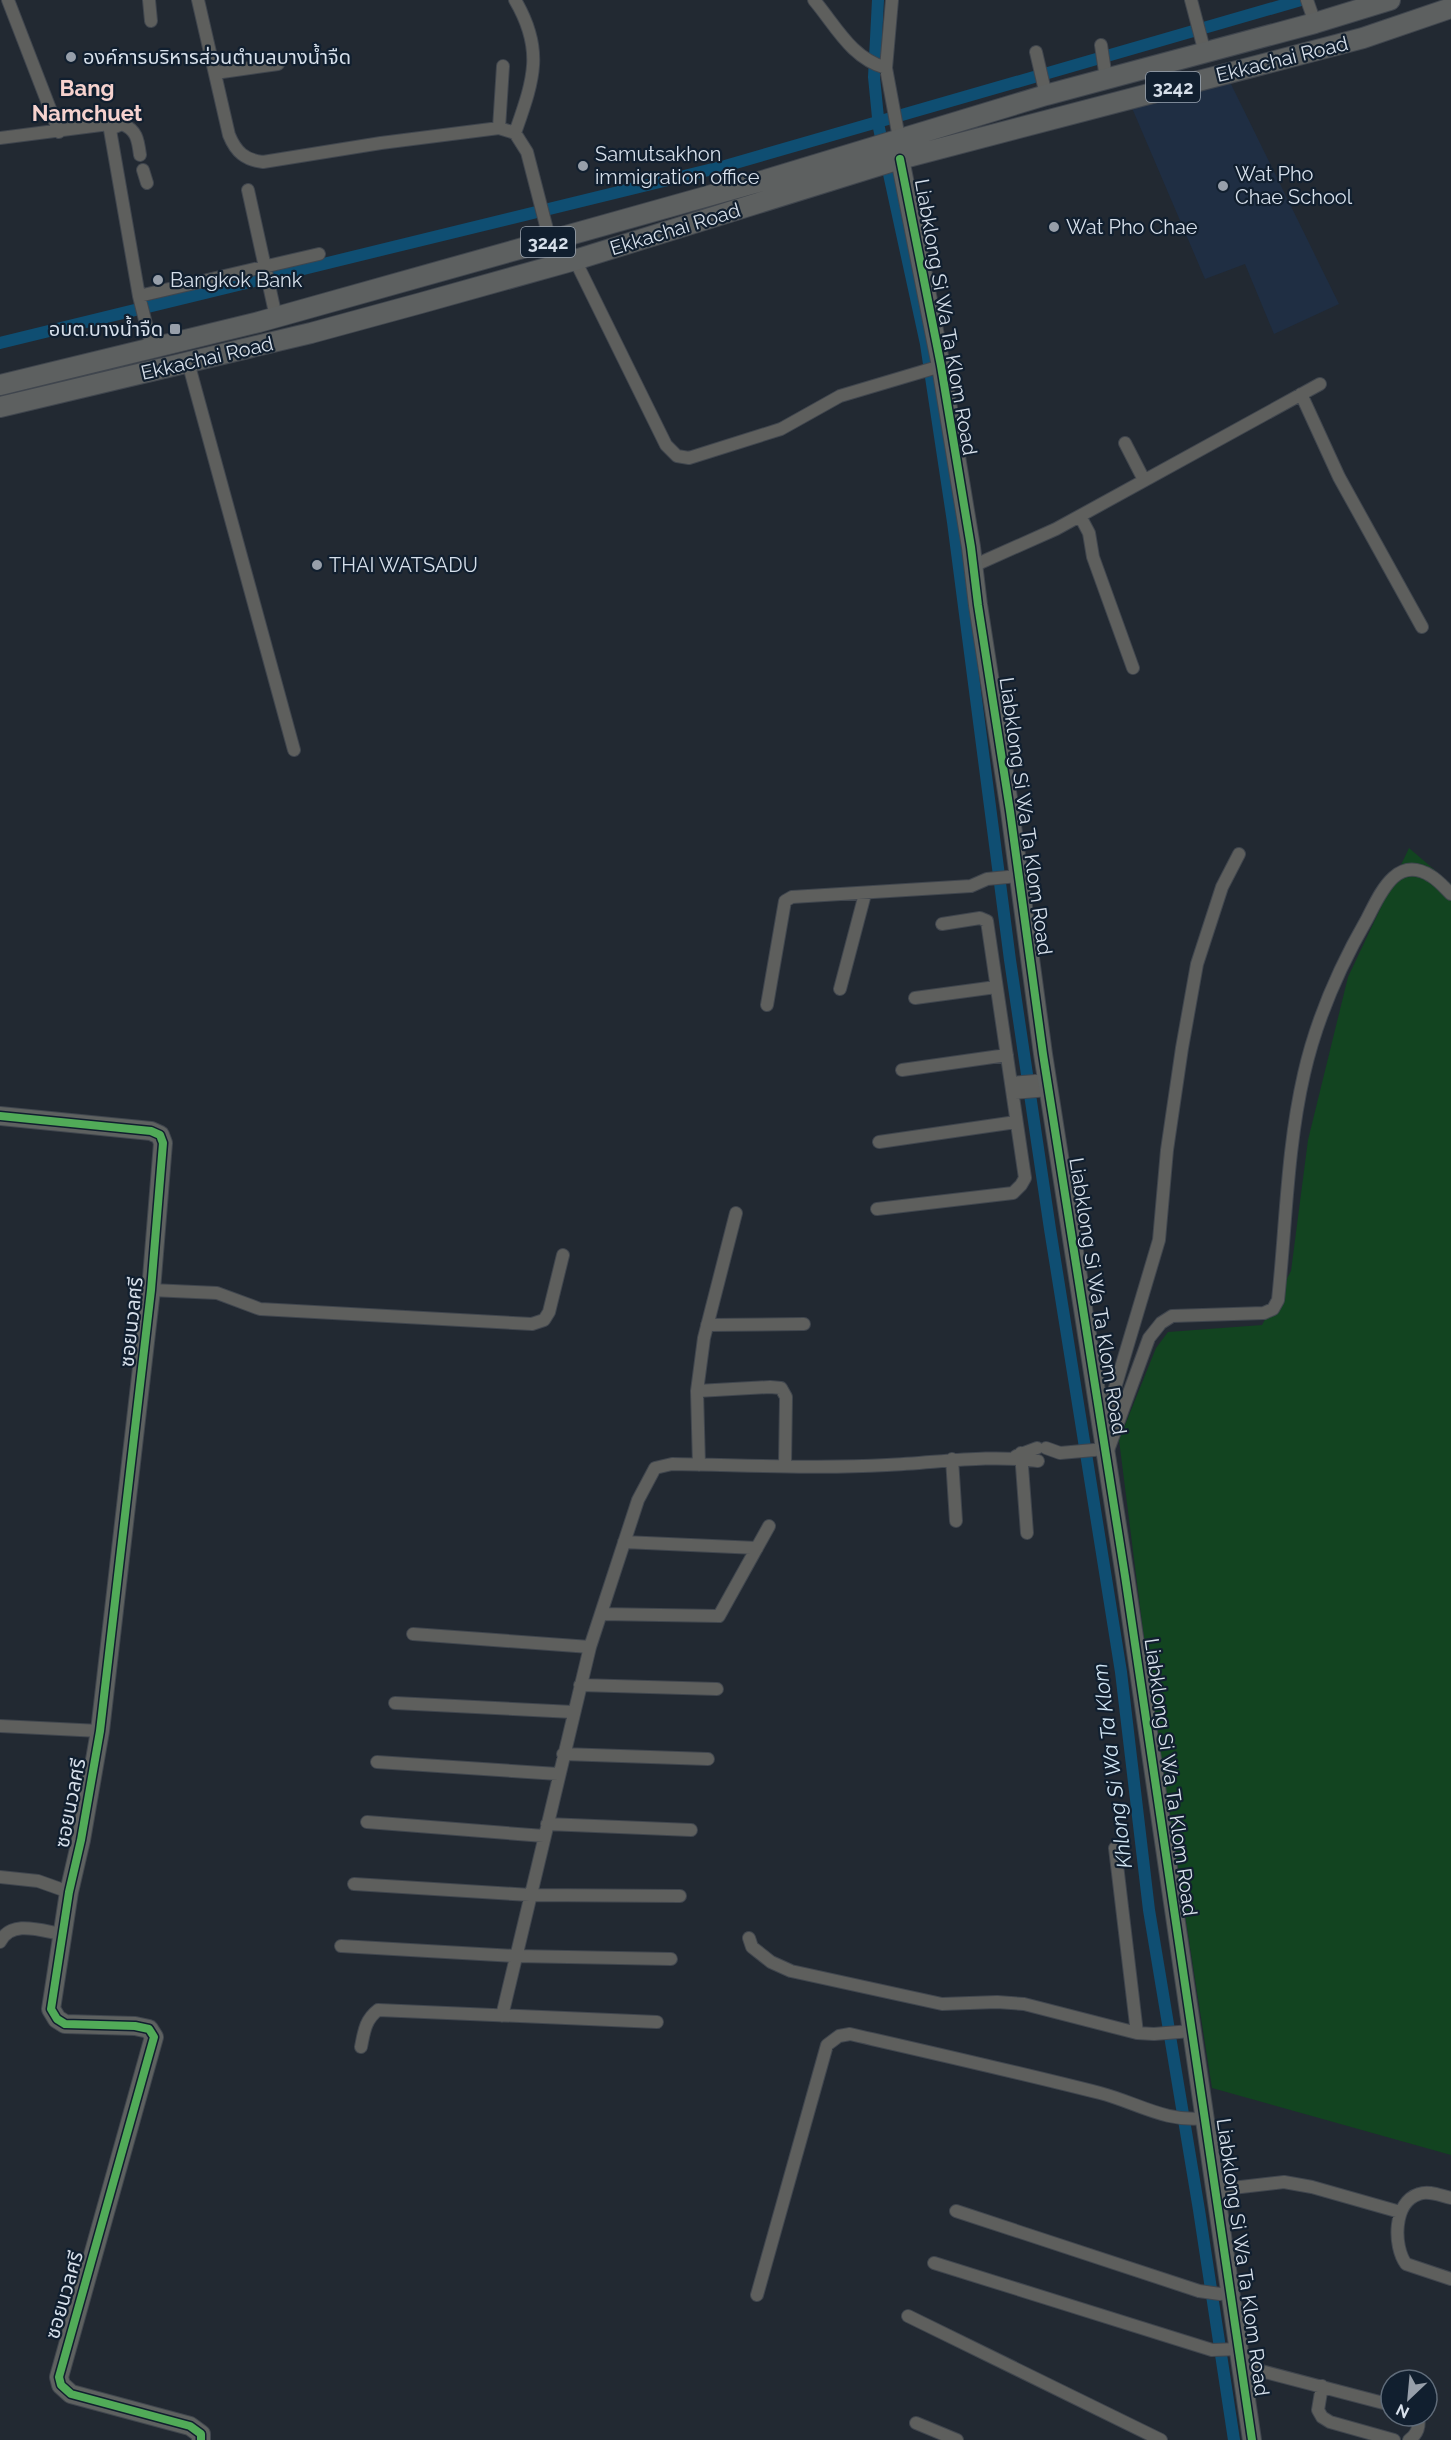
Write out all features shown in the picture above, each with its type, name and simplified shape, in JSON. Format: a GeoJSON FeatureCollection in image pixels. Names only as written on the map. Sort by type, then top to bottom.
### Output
{"type":"FeatureCollection","features":[{"type":"Feature","properties":{"kind":"main road","name":"Ekkachai Road"},"geometry":{"type":"LineString","coordinates":[[0,407],[339,325],[575,260],[858,162],[1045,87],[1103,58],[1311,11],[1390,0]]}},
{"type":"Feature","properties":{"kind":"main road","name":"Ekkachai Road"},"geometry":{"type":"LineString","coordinates":[[895,146],[1363,38],[1451,8]]}},
{"type":"Feature","properties":{"kind":"main road","name":"Ekkachai Road"},"geometry":{"type":"LineString","coordinates":[[0,385],[276,317],[549,236],[858,162]]}},
{"type":"Feature","properties":{"kind":"main road"},"geometry":{"type":"LineString","coordinates":[[333,301],[339,325]]}},
{"type":"Feature","properties":{"kind":"street"},"geometry":{"type":"LineString","coordinates":[[8,0],[59,132]]}},
{"type":"Feature","properties":{"kind":"street"},"geometry":{"type":"LineString","coordinates":[[149,0],[151,21]]}},
{"type":"Feature","properties":{"kind":"street"},"geometry":{"type":"LineString","coordinates":[[198,0],[234,146],[238,153],[253,161],[263,162],[381,143],[499,128],[515,133],[527,152],[549,236]]}},
{"type":"Feature","properties":{"kind":"street"},"geometry":{"type":"LineString","coordinates":[[515,0],[530,28],[534,44],[533,67],[526,103],[515,133]]}},
{"type":"Feature","properties":{"kind":"street"},"geometry":{"type":"LineString","coordinates":[[814,0],[852,50],[862,58],[882,67]]}},
{"type":"Feature","properties":{"kind":"street"},"geometry":{"type":"LineString","coordinates":[[892,0],[882,67],[894,115],[895,146]]}},
{"type":"Feature","properties":{"kind":"street"},"geometry":{"type":"LineString","coordinates":[[1191,0],[1202,36]]}},
{"type":"Feature","properties":{"kind":"street"},"geometry":{"type":"LineString","coordinates":[[1038,58],[1045,87]]}},
{"type":"Feature","properties":{"kind":"street"},"geometry":{"type":"LineString","coordinates":[[215,73],[278,64]]}},
{"type":"Feature","properties":{"kind":"street"},"geometry":{"type":"LineString","coordinates":[[499,128],[503,66]]}},
{"type":"Feature","properties":{"kind":"street"},"geometry":{"type":"LineString","coordinates":[[0,138],[109,124],[139,299],[152,348]]}},
{"type":"Feature","properties":{"kind":"street"},"geometry":{"type":"LineString","coordinates":[[110,129],[122,124],[131,127],[137,137],[140,155]]}},
{"type":"Feature","properties":{"kind":"street","name":"Liabklong Si Wa Ta Klom Road"},"geometry":{"type":"LineString","coordinates":[[895,146],[973,566],[1012,876],[1044,1085],[1105,1445],[1184,2031],[1199,2119],[1215,2190],[1225,2294],[1252,2440]]}},
{"type":"Feature","properties":{"kind":"street"},"geometry":{"type":"LineString","coordinates":[[144,170],[147,183]]}},
{"type":"Feature","properties":{"kind":"street"},"geometry":{"type":"LineString","coordinates":[[248,190],[276,317]]}},
{"type":"Feature","properties":{"kind":"street"},"geometry":{"type":"LineString","coordinates":[[139,299],[264,270],[319,254]]}},
{"type":"Feature","properties":{"kind":"street"},"geometry":{"type":"LineString","coordinates":[[575,260],[666,445],[677,456],[689,458],[781,429],[840,396],[938,368]]}},
{"type":"Feature","properties":{"kind":"street"},"geometry":{"type":"LineString","coordinates":[[188,362],[294,750]]}},
{"type":"Feature","properties":{"kind":"street"},"geometry":{"type":"LineString","coordinates":[[973,566],[1080,516],[1320,384]]}},
{"type":"Feature","properties":{"kind":"street"},"geometry":{"type":"LineString","coordinates":[[1301,394],[1339,477],[1422,627]]}},
{"type":"Feature","properties":{"kind":"street"},"geometry":{"type":"LineString","coordinates":[[1125,443],[1144,480]]}},
{"type":"Feature","properties":{"kind":"street"},"geometry":{"type":"LineString","coordinates":[[1080,516],[1089,533],[1093,557],[1133,668]]}},
{"type":"Feature","properties":{"kind":"street"},"geometry":{"type":"LineString","coordinates":[[1105,1445],[1159,1240],[1169,1139],[1197,964],[1222,887],[1239,854]]}},
{"type":"Feature","properties":{"kind":"street"},"geometry":{"type":"LineString","coordinates":[[1105,1445],[1149,1338],[1161,1323],[1172,1316],[1264,1313],[1273,1309],[1278,1300],[1294,1125],[1304,1073],[1318,1026],[1352,944],[1383,890],[1394,876],[1404,870],[1416,870],[1432,876],[1451,894]]}},
{"type":"Feature","properties":{"kind":"street"},"geometry":{"type":"LineString","coordinates":[[767,1005],[784,901],[792,897],[971,886],[987,879],[1012,876]]}},
{"type":"Feature","properties":{"kind":"street"},"geometry":{"type":"LineString","coordinates":[[840,988],[865,894]]}},
{"type":"Feature","properties":{"kind":"street"},"geometry":{"type":"LineString","coordinates":[[877,1209],[1013,1193],[1024,1178],[1017,1122],[1017,1088],[1007,1055],[987,921],[980,918],[942,924]]}},
{"type":"Feature","properties":{"kind":"street"},"geometry":{"type":"LineString","coordinates":[[915,998],[996,987]]}},
{"type":"Feature","properties":{"kind":"street"},"geometry":{"type":"LineString","coordinates":[[902,1070],[1007,1055]]}},
{"type":"Feature","properties":{"kind":"street"},"geometry":{"type":"LineString","coordinates":[[1017,1088],[1044,1085]]}},
{"type":"Feature","properties":{"kind":"street","name":"ซอยนวลศรี"},"geometry":{"type":"LineString","coordinates":[[0,1116],[151,1131],[160,1135],[163,1143],[152,1290],[100,1731],[81,1840],[69,1892],[51,2009],[57,2019],[65,2024],[135,2026],[149,2029],[154,2037],[139,2097],[60,2369],[62,2385],[71,2394],[190,2426],[197,2430],[201,2440]]}},
{"type":"Feature","properties":{"kind":"street"},"geometry":{"type":"LineString","coordinates":[[879,1142],[1017,1122]]}},
{"type":"Feature","properties":{"kind":"street"},"geometry":{"type":"LineString","coordinates":[[699,1464],[697,1391],[707,1325],[736,1214]]}},
{"type":"Feature","properties":{"kind":"street"},"geometry":{"type":"LineString","coordinates":[[152,1290],[217,1293],[260,1309],[532,1324],[544,1320],[549,1312],[563,1256]]}},
{"type":"Feature","properties":{"kind":"street"},"geometry":{"type":"LineString","coordinates":[[707,1325],[804,1324]]}},
{"type":"Feature","properties":{"kind":"street"},"geometry":{"type":"LineString","coordinates":[[697,1391],[781,1388],[786,1397],[785,1466]]}},
{"type":"Feature","properties":{"kind":"street"},"geometry":{"type":"LineString","coordinates":[[502,2016],[590,1647],[638,1500],[655,1468],[672,1464],[887,1466],[952,1459],[1060,1453],[1105,1445]]}},
{"type":"Feature","properties":{"kind":"street"},"geometry":{"type":"LineString","coordinates":[[1018,1457],[1027,1533]]}},
{"type":"Feature","properties":{"kind":"street"},"geometry":{"type":"LineString","coordinates":[[952,1459],[956,1521]]}},
{"type":"Feature","properties":{"kind":"street"},"geometry":{"type":"LineString","coordinates":[[601,1614],[719,1616],[769,1526]]}},
{"type":"Feature","properties":{"kind":"street"},"geometry":{"type":"LineString","coordinates":[[624,1542],[757,1548]]}},
{"type":"Feature","properties":{"kind":"street"},"geometry":{"type":"LineString","coordinates":[[413,1634],[590,1647]]}},
{"type":"Feature","properties":{"kind":"street"},"geometry":{"type":"LineString","coordinates":[[580,1685],[717,1689]]}},
{"type":"Feature","properties":{"kind":"street"},"geometry":{"type":"LineString","coordinates":[[395,1703],[573,1712]]}},
{"type":"Feature","properties":{"kind":"street"},"geometry":{"type":"LineString","coordinates":[[0,1726],[100,1731]]}},
{"type":"Feature","properties":{"kind":"street"},"geometry":{"type":"LineString","coordinates":[[563,1754],[708,1759]]}},
{"type":"Feature","properties":{"kind":"street"},"geometry":{"type":"LineString","coordinates":[[377,1762],[558,1774]]}},
{"type":"Feature","properties":{"kind":"street"},"geometry":{"type":"LineString","coordinates":[[367,1822],[545,1830],[692,1830]]}},
{"type":"Feature","properties":{"kind":"street"},"geometry":{"type":"LineString","coordinates":[[1115,1848],[1137,2033]]}},
{"type":"Feature","properties":{"kind":"street"},"geometry":{"type":"LineString","coordinates":[[0,1877],[38,1881],[69,1892]]}},
{"type":"Feature","properties":{"kind":"street"},"geometry":{"type":"LineString","coordinates":[[354,1884],[530,1894],[680,1896]]}},
{"type":"Feature","properties":{"kind":"street"},"geometry":{"type":"LineString","coordinates":[[0,1942],[3,1936],[11,1930],[21,1928],[63,1934]]}},
{"type":"Feature","properties":{"kind":"street"},"geometry":{"type":"LineString","coordinates":[[749,1938],[752,1947],[771,1962],[791,1971],[942,2004],[998,2001],[1024,2004],[1137,2033],[1184,2031]]}},
{"type":"Feature","properties":{"kind":"street"},"geometry":{"type":"LineString","coordinates":[[341,1946],[516,1956],[671,1959]]}},
{"type":"Feature","properties":{"kind":"street"},"geometry":{"type":"LineString","coordinates":[[361,2047],[365,2026],[378,2010],[657,2022]]}},
{"type":"Feature","properties":{"kind":"street"},"geometry":{"type":"LineString","coordinates":[[757,2295],[827,2045],[839,2036],[850,2034],[1104,2094],[1177,2119],[1199,2119]]}},
{"type":"Feature","properties":{"kind":"street"},"geometry":{"type":"LineString","coordinates":[[1215,2190],[1284,2182],[1312,2187],[1400,2212]]}},
{"type":"Feature","properties":{"kind":"street"},"geometry":{"type":"LineString","coordinates":[[1451,2198],[1427,2192],[1410,2198],[1400,2212],[1397,2230],[1401,2258],[1406,2264],[1451,2278]]}},
{"type":"Feature","properties":{"kind":"street"},"geometry":{"type":"LineString","coordinates":[[956,2211],[1199,2291],[1225,2294]]}},
{"type":"Feature","properties":{"kind":"street"},"geometry":{"type":"LineString","coordinates":[[934,2263],[1212,2350],[1236,2355],[1322,2386],[1379,2402]]}},
{"type":"Feature","properties":{"kind":"street"},"geometry":{"type":"LineString","coordinates":[[908,2316],[1161,2440]]}},
{"type":"Feature","properties":{"kind":"street"},"geometry":{"type":"LineString","coordinates":[[1322,2386],[1318,2410],[1322,2417],[1330,2422],[1394,2440]]}},
{"type":"Feature","properties":{"kind":"street"},"geometry":{"type":"LineString","coordinates":[[916,2423],[957,2440]]}},
{"type":"Feature","properties":{"kind":"street"},"geometry":{"type":"LineString","coordinates":[[1409,2440],[1419,2428]]}},
{"type":"Feature","properties":{"kind":"shaded area","name":"Wat Pho Chae School"},"geometry":{"type":"Polygon","coordinates":[[[1229,80],[1339,304],[1274,334],[1245,264],[1205,279],[1132,108],[1229,80]]]}},
{"type":"Feature","properties":{"kind":"green space"},"geometry":{"type":"Polygon","coordinates":[[[1409,848],[1451,884],[1451,2155],[1212,2088],[1153,1709],[1119,1440],[1156,1348],[1168,1332],[1262,1325],[1291,1271],[1308,1140],[1348,977],[1409,848]]]}},
{"type":"Feature","properties":{"kind":"waterway","name":"Khlong Si Wa Ta Klom"},"geometry":{"type":"LineString","coordinates":[[878,0],[874,77],[879,128],[926,344],[953,522],[1010,960],[1050,1229],[1121,1672],[1149,1910],[1199,2210],[1234,2440]]}},
{"type":"Feature","properties":{"kind":"waterway"},"geometry":{"type":"LineString","coordinates":[[0,343],[725,166],[1301,0]]}},
{"type":"Feature","properties":{"kind":"cycle path"},"geometry":{"type":"LineString","coordinates":[[900,159],[941,366],[971,547],[1043,1054],[1125,1576],[1252,2440]]}},
{"type":"Feature","properties":{"kind":"cycle path"},"geometry":{"type":"LineString","coordinates":[[0,1116],[151,1131],[160,1135],[163,1143],[151,1290],[100,1731],[81,1840],[69,1892],[51,2009],[57,2019],[65,2024],[135,2026],[149,2029],[154,2037],[59,2377],[61,2385],[71,2394],[190,2426],[201,2434],[201,2440]]}},
{"type":"Feature","properties":{"kind":"place","name":"องค์การบริหารส่วนตำบลบางน้ำจืด"},"geometry":{"type":"Point","coordinates":[71,57]}},
{"type":"Feature","properties":{"kind":"place","name":"Samutsakhon immigration office"},"geometry":{"type":"Point","coordinates":[583,166]}},
{"type":"Feature","properties":{"kind":"place","name":"Wat Pho Chae School"},"geometry":{"type":"Point","coordinates":[1223,186]}},
{"type":"Feature","properties":{"kind":"place","name":"Wat Pho Chae"},"geometry":{"type":"Point","coordinates":[1054,227]}},
{"type":"Feature","properties":{"kind":"place","name":"Bangkok Bank"},"geometry":{"type":"Point","coordinates":[158,280]}},
{"type":"Feature","properties":{"kind":"place","name":"อบต.บางน้ำจืด"},"geometry":{"type":"Point","coordinates":[175,329]}},
{"type":"Feature","properties":{"kind":"place","name":"THAI WATSADU"},"geometry":{"type":"Point","coordinates":[317,565]}},
{"type":"Feature","properties":{"kind":"district","name":"Bang Namchuet"},"geometry":{"type":"Point","coordinates":[87,100]}}]}
